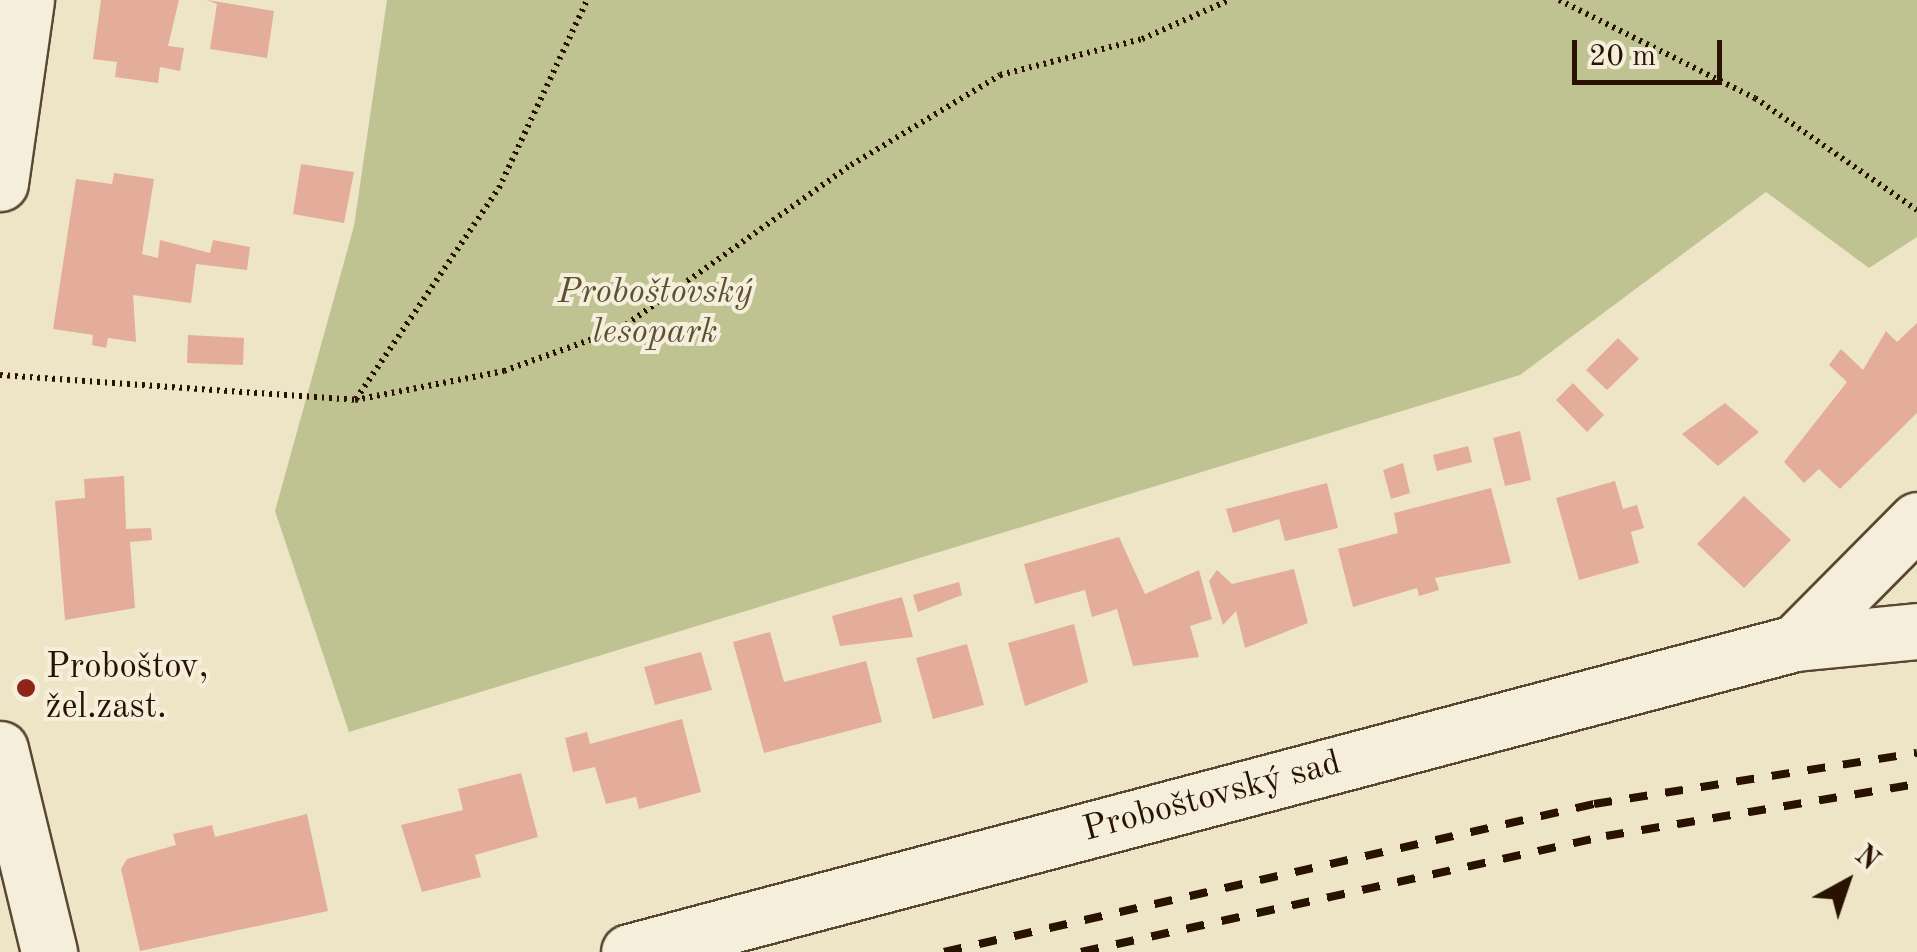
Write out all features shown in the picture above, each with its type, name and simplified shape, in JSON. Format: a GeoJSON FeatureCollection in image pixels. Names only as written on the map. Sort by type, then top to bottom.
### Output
{"type":"FeatureCollection","features":[{"type":"Feature","properties":{"kind":"street"},"geometry":{"type":"LineString","coordinates":[[0,183],[26,0]]}},
{"type":"Feature","properties":{"kind":"street"},"geometry":{"type":"LineString","coordinates":[[1794,643],[1917,520]]}},
{"type":"Feature","properties":{"kind":"street","name":"Proboštovský sad"},"geometry":{"type":"LineString","coordinates":[[629,952],[1794,643],[1917,631]]}},
{"type":"Feature","properties":{"kind":"street"},"geometry":{"type":"LineString","coordinates":[[0,750],[49,952]]}},
{"type":"Feature","properties":{"kind":"path"},"geometry":{"type":"LineString","coordinates":[[355,400],[498,188],[587,0]]}},
{"type":"Feature","properties":{"kind":"path"},"geometry":{"type":"LineString","coordinates":[[0,375],[355,400],[504,371],[620,328],[851,164],[1000,75],[1142,39],[1230,0]]}},
{"type":"Feature","properties":{"kind":"path"},"geometry":{"type":"LineString","coordinates":[[1560,0],[1755,98],[1917,210]]}},
{"type":"Feature","properties":{"kind":"green space","name":"Proboštovský lesopark"},"geometry":{"type":"Polygon","coordinates":[[[387,0],[1917,0],[1917,237],[1869,268],[1766,192],[1520,375],[349,732],[275,511],[354,226],[387,0]]]}},
{"type":"Feature","properties":{"kind":"building"},"geometry":{"type":"Polygon","coordinates":[[[101,0],[179,0],[168,46],[184,48],[180,71],[160,67],[158,83],[115,77],[117,62],[93,59],[101,0]]]}},
{"type":"Feature","properties":{"kind":"building"},"geometry":{"type":"Polygon","coordinates":[[[207,0],[274,11],[267,58],[210,49],[217,4],[207,0]]]}},
{"type":"Feature","properties":{"kind":"building"},"geometry":{"type":"Polygon","coordinates":[[[301,164],[354,172],[344,223],[293,214],[301,164]]]}},
{"type":"Feature","properties":{"kind":"building"},"geometry":{"type":"Polygon","coordinates":[[[114,173],[154,179],[142,254],[158,258],[160,240],[210,253],[213,240],[250,247],[247,270],[196,264],[191,303],[133,295],[136,342],[108,338],[106,348],[92,345],[93,335],[53,329],[76,179],[112,184],[114,173]]]}},
{"type":"Feature","properties":{"kind":"building"},"geometry":{"type":"Polygon","coordinates":[[[1917,323],[1917,413],[1840,489],[1819,469],[1804,483],[1784,462],[1847,382],[1829,365],[1841,349],[1863,370],[1886,331],[1897,342],[1917,323]]]}},
{"type":"Feature","properties":{"kind":"building"},"geometry":{"type":"Polygon","coordinates":[[[188,335],[244,338],[243,365],[187,363],[188,335]]]}},
{"type":"Feature","properties":{"kind":"building"},"geometry":{"type":"Polygon","coordinates":[[[1618,338],[1639,359],[1607,390],[1586,370],[1618,338]]]}},
{"type":"Feature","properties":{"kind":"building"},"geometry":{"type":"Polygon","coordinates":[[[1573,383],[1604,415],[1587,432],[1556,400],[1573,383]]]}},
{"type":"Feature","properties":{"kind":"building"},"geometry":{"type":"Polygon","coordinates":[[[1725,403],[1759,432],[1718,466],[1682,434],[1725,403]]]}},
{"type":"Feature","properties":{"kind":"building"},"geometry":{"type":"Polygon","coordinates":[[[1520,431],[1531,480],[1505,486],[1493,438],[1520,431]]]}},
{"type":"Feature","properties":{"kind":"building"},"geometry":{"type":"Polygon","coordinates":[[[1468,446],[1472,462],[1437,471],[1433,455],[1468,446]]]}},
{"type":"Feature","properties":{"kind":"building"},"geometry":{"type":"Polygon","coordinates":[[[1403,463],[1410,493],[1391,499],[1383,470],[1403,463]]]}},
{"type":"Feature","properties":{"kind":"building"},"geometry":{"type":"Polygon","coordinates":[[[124,476],[126,529],[151,528],[152,540],[130,542],[135,608],[65,620],[55,501],[85,498],[84,479],[124,476]]]}},
{"type":"Feature","properties":{"kind":"building"},"geometry":{"type":"Polygon","coordinates":[[[1615,481],[1623,509],[1637,505],[1644,528],[1631,532],[1639,563],[1579,580],[1556,498],[1615,481]]]}},
{"type":"Feature","properties":{"kind":"building"},"geometry":{"type":"Polygon","coordinates":[[[1327,483],[1338,528],[1285,541],[1279,519],[1233,533],[1226,509],[1327,483]]]}},
{"type":"Feature","properties":{"kind":"building"},"geometry":{"type":"Polygon","coordinates":[[[1491,488],[1511,563],[1435,578],[1439,590],[1419,596],[1417,588],[1353,607],[1338,549],[1398,533],[1394,513],[1491,488]]]}},
{"type":"Feature","properties":{"kind":"building"},"geometry":{"type":"Polygon","coordinates":[[[1744,496],[1791,540],[1744,588],[1697,544],[1744,496]]]}},
{"type":"Feature","properties":{"kind":"building"},"geometry":{"type":"Polygon","coordinates":[[[1119,537],[1145,594],[1199,570],[1212,619],[1190,626],[1199,657],[1133,666],[1117,609],[1092,617],[1085,590],[1035,604],[1024,564],[1119,537]]]}},
{"type":"Feature","properties":{"kind":"building"},"geometry":{"type":"Polygon","coordinates":[[[1294,569],[1308,623],[1245,648],[1236,611],[1223,625],[1209,581],[1217,570],[1232,584],[1294,569]]]}},
{"type":"Feature","properties":{"kind":"building"},"geometry":{"type":"Polygon","coordinates":[[[959,582],[962,595],[918,612],[913,595],[959,582]]]}},
{"type":"Feature","properties":{"kind":"building"},"geometry":{"type":"Polygon","coordinates":[[[902,597],[913,637],[840,646],[832,616],[902,597]]]}},
{"type":"Feature","properties":{"kind":"building"},"geometry":{"type":"Polygon","coordinates":[[[1074,624],[1088,682],[1025,706],[1008,643],[1074,624]]]}},
{"type":"Feature","properties":{"kind":"building"},"geometry":{"type":"Polygon","coordinates":[[[770,632],[784,682],[866,661],[882,722],[764,753],[733,642],[770,632]]]}},
{"type":"Feature","properties":{"kind":"building"},"geometry":{"type":"Polygon","coordinates":[[[967,644],[984,705],[933,719],[916,658],[967,644]]]}},
{"type":"Feature","properties":{"kind":"building"},"geometry":{"type":"Polygon","coordinates":[[[701,652],[712,690],[655,705],[644,667],[701,652]]]}},
{"type":"Feature","properties":{"kind":"building"},"geometry":{"type":"Polygon","coordinates":[[[682,719],[701,792],[639,809],[636,797],[606,804],[595,767],[573,772],[565,738],[587,732],[590,744],[682,719]]]}},
{"type":"Feature","properties":{"kind":"building"},"geometry":{"type":"Polygon","coordinates":[[[521,773],[538,837],[475,855],[481,877],[422,892],[401,825],[463,810],[458,789],[521,773]]]}},
{"type":"Feature","properties":{"kind":"building"},"geometry":{"type":"Polygon","coordinates":[[[307,814],[328,911],[140,951],[121,869],[127,859],[176,845],[173,834],[212,825],[215,837],[307,814]]]}},
{"type":"Feature","properties":{"kind":"railway"},"geometry":{"type":"LineString","coordinates":[[944,952],[1594,804],[1917,753]]}},
{"type":"Feature","properties":{"kind":"railway"},"geometry":{"type":"LineString","coordinates":[[1081,952],[1606,836],[1917,784]]}},
{"type":"Feature","properties":{"kind":"place","name":"Proboštov, žel.zast."},"geometry":{"type":"Point","coordinates":[26,688]}}]}
